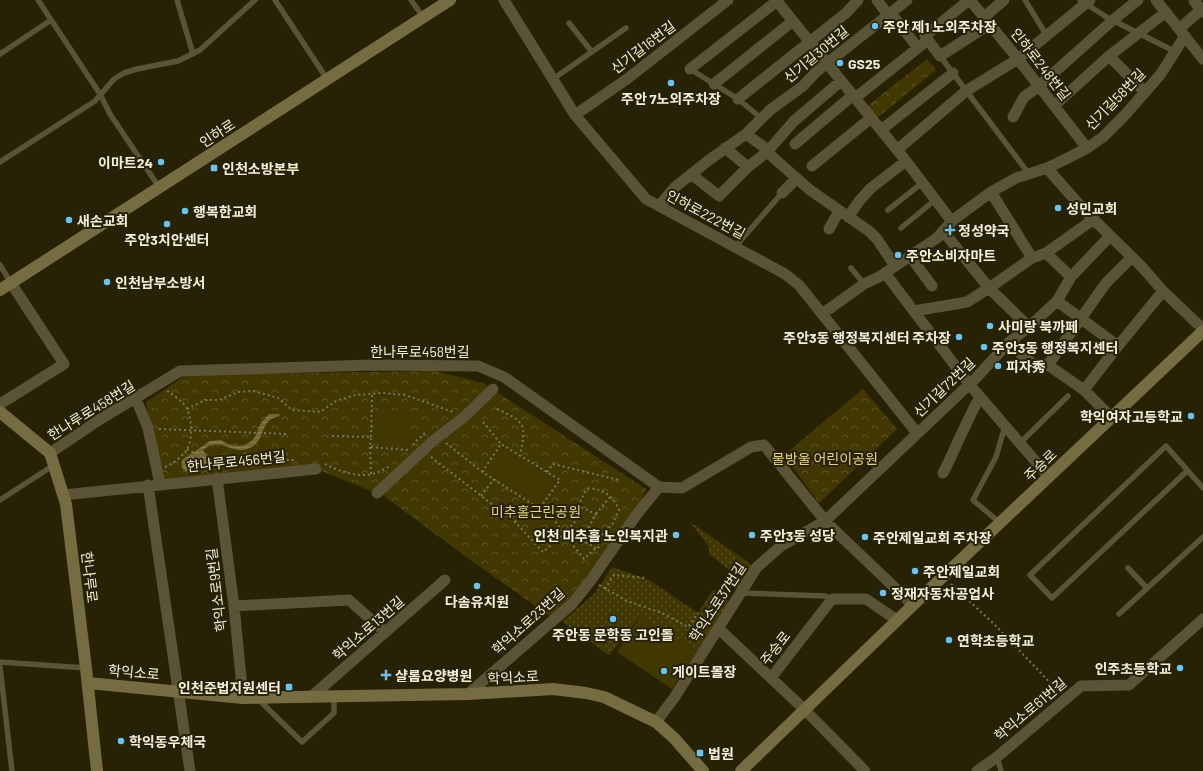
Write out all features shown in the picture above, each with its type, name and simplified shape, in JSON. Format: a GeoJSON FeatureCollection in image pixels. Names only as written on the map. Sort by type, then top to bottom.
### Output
{"type":"FeatureCollection","features":[{"type":"Feature","properties":{"kind":"street","name":"인하로"},"geometry":{"type":"LineString","coordinates":[[0,290],[450,0]]}},
{"type":"Feature","properties":{"kind":"street","name":"인하로222번길"},"geometry":{"type":"LineString","coordinates":[[504,0],[574,115],[646,199],[785,274],[800,285],[917,433]]}},
{"type":"Feature","properties":{"kind":"street","name":"신기길16번길"},"geometry":{"type":"LineString","coordinates":[[574,115],[642,68],[728,0]]}},
{"type":"Feature","properties":{"kind":"street"},"geometry":{"type":"LineString","coordinates":[[877,0],[918,48]]}},
{"type":"Feature","properties":{"kind":"street","name":"신기길30번길"},"geometry":{"type":"LineString","coordinates":[[659,206],[674,188],[725,148],[746,134],[760,118],[803,86],[816,72],[907,0]]}},
{"type":"Feature","properties":{"kind":"street"},"geometry":{"type":"LineString","coordinates":[[969,0],[925,36],[940,56],[987,20],[1004,0]]}},
{"type":"Feature","properties":{"kind":"street","name":"인하로248번길"},"geometry":{"type":"LineString","coordinates":[[969,0],[987,20],[1087,148]]}},
{"type":"Feature","properties":{"kind":"street"},"geometry":{"type":"LineString","coordinates":[[1013,117],[1024,97],[1039,86],[1113,20],[1138,0]]}},
{"type":"Feature","properties":{"kind":"street"},"geometry":{"type":"LineString","coordinates":[[1156,0],[1203,59]]}},
{"type":"Feature","properties":{"kind":"street"},"geometry":{"type":"LineString","coordinates":[[690,69],[777,1],[906,161],[950,219],[953,220]]}},
{"type":"Feature","properties":{"kind":"street"},"geometry":{"type":"LineString","coordinates":[[738,99],[846,13],[856,1]]}},
{"type":"Feature","properties":{"kind":"street"},"geometry":{"type":"LineString","coordinates":[[897,150],[966,91],[1018,59],[1047,36],[1085,1]]}},
{"type":"Feature","properties":{"kind":"street","name":"신기길58번길"},"geometry":{"type":"LineString","coordinates":[[822,314],[864,284],[885,273],[937,238],[953,220],[991,192],[1016,178],[1047,168],[1087,148],[1103,137],[1124,116],[1160,75],[1174,51],[1182,32],[1201,8]]}},
{"type":"Feature","properties":{"kind":"street"},"geometry":{"type":"LineString","coordinates":[[1054,106],[1109,56],[1166,12]]}},
{"type":"Feature","properties":{"kind":"street"},"geometry":{"type":"LineString","coordinates":[[714,84],[793,21]]}},
{"type":"Feature","properties":{"kind":"street"},"geometry":{"type":"LineString","coordinates":[[795,144],[854,96],[928,40]]}},
{"type":"Feature","properties":{"kind":"street"},"geometry":{"type":"LineString","coordinates":[[1109,56],[1145,92]]}},
{"type":"Feature","properties":{"kind":"street"},"geometry":{"type":"LineString","coordinates":[[881,130],[953,72]]}},
{"type":"Feature","properties":{"kind":"street"},"geometry":{"type":"LineString","coordinates":[[692,174],[719,196],[748,167],[767,152],[794,121],[842,81]]}},
{"type":"Feature","properties":{"kind":"street"},"geometry":{"type":"LineString","coordinates":[[812,166],[871,118]]}},
{"type":"Feature","properties":{"kind":"street"},"geometry":{"type":"LineString","coordinates":[[746,134],[764,147],[767,152],[797,178],[869,231],[895,266]]}},
{"type":"Feature","properties":{"kind":"street"},"geometry":{"type":"LineString","coordinates":[[725,148],[748,167]]}},
{"type":"Feature","properties":{"kind":"street"},"geometry":{"type":"LineString","coordinates":[[829,229],[871,188],[906,161]]}},
{"type":"Feature","properties":{"kind":"street"},"geometry":{"type":"LineString","coordinates":[[1047,168],[1110,236],[1132,257],[1162,291],[1203,330]]}},
{"type":"Feature","properties":{"kind":"street"},"geometry":{"type":"LineString","coordinates":[[782,193],[797,178]]}},
{"type":"Feature","properties":{"kind":"street"},"geometry":{"type":"LineString","coordinates":[[991,192],[1032,258]]}},
{"type":"Feature","properties":{"kind":"street"},"geometry":{"type":"LineString","coordinates":[[914,311],[967,302],[1032,258],[1046,253],[1094,219]]}},
{"type":"Feature","properties":{"kind":"street"},"geometry":{"type":"LineString","coordinates":[[943,231],[989,288],[1029,327]]}},
{"type":"Feature","properties":{"kind":"street","name":"신기길72번길"},"geometry":{"type":"LineString","coordinates":[[825,520],[977,377],[1008,343],[1029,327],[1057,301],[1071,277],[1110,236]]}},
{"type":"Feature","properties":{"kind":"street"},"geometry":{"type":"LineString","coordinates":[[1046,253],[1071,277]]}},
{"type":"Feature","properties":{"kind":"street"},"geometry":{"type":"LineString","coordinates":[[910,256],[932,286]]}},
{"type":"Feature","properties":{"kind":"street"},"geometry":{"type":"LineString","coordinates":[[1048,365],[1106,283],[1132,257]]}},
{"type":"Feature","properties":{"kind":"street"},"geometry":{"type":"LineString","coordinates":[[885,273],[969,384],[1049,477]]}},
{"type":"Feature","properties":{"kind":"street"},"geometry":{"type":"LineString","coordinates":[[0,404],[64,364],[11,283]]}},
{"type":"Feature","properties":{"kind":"street"},"geometry":{"type":"LineString","coordinates":[[1084,390],[1162,291]]}},
{"type":"Feature","properties":{"kind":"street"},"geometry":{"type":"LineString","coordinates":[[1057,301],[1118,346]]}},
{"type":"Feature","properties":{"kind":"street","name":"주승로"},"geometry":{"type":"LineString","coordinates":[[741,771],[943,576],[1203,330]]}},
{"type":"Feature","properties":{"kind":"street"},"geometry":{"type":"LineString","coordinates":[[1008,343],[1033,364],[1048,365],[1084,390],[1111,416]]}},
{"type":"Feature","properties":{"kind":"street","name":"한나루로458번길"},"geometry":{"type":"LineString","coordinates":[[50,453],[99,420],[180,371],[372,365],[478,366],[504,377],[658,487]]}},
{"type":"Feature","properties":{"kind":"street"},"geometry":{"type":"LineString","coordinates":[[377,493],[422,450],[464,417],[493,390]]}},
{"type":"Feature","properties":{"kind":"street"},"geometry":{"type":"LineString","coordinates":[[943,473],[956,449],[968,418],[980,397]]}},
{"type":"Feature","properties":{"kind":"street"},"geometry":{"type":"LineString","coordinates":[[136,399],[148,428],[160,484]]}},
{"type":"Feature","properties":{"kind":"street","name":"한나루로"},"geometry":{"type":"LineString","coordinates":[[0,412],[50,453],[66,504],[88,682],[97,771]]}},
{"type":"Feature","properties":{"kind":"street"},"geometry":{"type":"LineString","coordinates":[[658,487],[682,488],[751,447],[764,445],[825,520],[913,605]]}},
{"type":"Feature","properties":{"kind":"street","name":"한나루로456번길"},"geometry":{"type":"LineString","coordinates":[[63,495],[148,485],[316,469]]}},
{"type":"Feature","properties":{"kind":"street","name":"학익소로9번길"},"geometry":{"type":"LineString","coordinates":[[218,478],[234,606],[243,698]]}},
{"type":"Feature","properties":{"kind":"street"},"geometry":{"type":"LineString","coordinates":[[148,485],[178,691]]}},
{"type":"Feature","properties":{"kind":"street","name":"학익소로23번길"},"geometry":{"type":"LineString","coordinates":[[468,694],[572,604],[658,487]]}},
{"type":"Feature","properties":{"kind":"street","name":"학익소로37번길"},"geometry":{"type":"LineString","coordinates":[[656,722],[674,698],[757,567],[781,546],[825,520]]}},
{"type":"Feature","properties":{"kind":"street","name":"학익소로13번길"},"geometry":{"type":"LineString","coordinates":[[311,697],[445,580]]}},
{"type":"Feature","properties":{"kind":"street"},"geometry":{"type":"LineString","coordinates":[[832,599],[866,599],[897,620]]}},
{"type":"Feature","properties":{"kind":"street","name":"주승로"},"geometry":{"type":"LineString","coordinates":[[805,710],[771,678],[832,599]]}},
{"type":"Feature","properties":{"kind":"street"},"geometry":{"type":"LineString","coordinates":[[234,606],[349,600],[385,632]]}},
{"type":"Feature","properties":{"kind":"street","name":"학익소로61번길"},"geometry":{"type":"LineString","coordinates":[[977,771],[997,757],[1081,686],[1129,685],[1203,619]]}},
{"type":"Feature","properties":{"kind":"street"},"geometry":{"type":"LineString","coordinates":[[718,628],[771,678]]}},
{"type":"Feature","properties":{"kind":"street","name":"학익소로"},"geometry":{"type":"LineString","coordinates":[[88,682],[243,698],[468,694],[553,689],[586,693],[604,697],[656,722],[674,738],[703,771]]}},
{"type":"Feature","properties":{"kind":"street","name":"학익소로"},"geometry":{"type":"LineString","coordinates":[[178,691],[190,771]]}},
{"type":"Feature","properties":{"kind":"street"},"geometry":{"type":"LineString","coordinates":[[805,710],[865,771]]}},
{"type":"Feature","properties":{"kind":"lane"},"geometry":{"type":"LineString","coordinates":[[38,0],[100,94],[110,114],[159,187]]}},
{"type":"Feature","properties":{"kind":"lane"},"geometry":{"type":"LineString","coordinates":[[177,0],[193,54]]}},
{"type":"Feature","properties":{"kind":"lane"},"geometry":{"type":"LineString","coordinates":[[0,162],[95,101],[114,79],[124,73],[137,68],[178,60],[200,50],[255,0]]}},
{"type":"Feature","properties":{"kind":"lane"},"geometry":{"type":"LineString","coordinates":[[275,0],[327,79]]}},
{"type":"Feature","properties":{"kind":"lane"},"geometry":{"type":"LineString","coordinates":[[411,0],[423,17]]}},
{"type":"Feature","properties":{"kind":"lane"},"geometry":{"type":"LineString","coordinates":[[1025,0],[1047,36]]}},
{"type":"Feature","properties":{"kind":"lane"},"geometry":{"type":"LineString","coordinates":[[1085,1],[1113,20],[1174,51]]}},
{"type":"Feature","properties":{"kind":"lane"},"geometry":{"type":"LineString","coordinates":[[0,54],[51,20]]}},
{"type":"Feature","properties":{"kind":"lane"},"geometry":{"type":"LineString","coordinates":[[570,24],[592,52]]}},
{"type":"Feature","properties":{"kind":"lane"},"geometry":{"type":"LineString","coordinates":[[553,80],[626,28]]}},
{"type":"Feature","properties":{"kind":"lane"},"geometry":{"type":"LineString","coordinates":[[940,56],[1029,174]]}},
{"type":"Feature","properties":{"kind":"lane"},"geometry":{"type":"LineString","coordinates":[[690,69],[738,99],[760,118]]}},
{"type":"Feature","properties":{"kind":"lane"},"geometry":{"type":"LineString","coordinates":[[888,210],[922,183]]}},
{"type":"Feature","properties":{"kind":"lane"},"geometry":{"type":"LineString","coordinates":[[735,247],[782,193]]}},
{"type":"Feature","properties":{"kind":"lane"},"geometry":{"type":"LineString","coordinates":[[901,228],[935,200]]}},
{"type":"Feature","properties":{"kind":"lane"},"geometry":{"type":"LineString","coordinates":[[0,266],[11,283]]}},
{"type":"Feature","properties":{"kind":"lane"},"geometry":{"type":"LineString","coordinates":[[851,268],[864,284]]}},
{"type":"Feature","properties":{"kind":"lane"},"geometry":{"type":"LineString","coordinates":[[1020,443],[1068,396]]}},
{"type":"Feature","properties":{"kind":"lane"},"geometry":{"type":"LineString","coordinates":[[1000,523],[973,500],[996,457],[1005,425]]}},
{"type":"Feature","properties":{"kind":"lane"},"geometry":{"type":"LineString","coordinates":[[1187,471],[1052,598],[1030,575],[1166,446],[1203,488]]}},
{"type":"Feature","properties":{"kind":"lane"},"geometry":{"type":"LineString","coordinates":[[0,500],[55,465]]}},
{"type":"Feature","properties":{"kind":"lane"},"geometry":{"type":"LineString","coordinates":[[1119,614],[1203,537]]}},
{"type":"Feature","properties":{"kind":"lane"},"geometry":{"type":"LineString","coordinates":[[1128,568],[1147,588]]}},
{"type":"Feature","properties":{"kind":"lane"},"geometry":{"type":"LineString","coordinates":[[740,593],[825,596],[832,599]]}},
{"type":"Feature","properties":{"kind":"lane"},"geometry":{"type":"LineString","coordinates":[[0,662],[86,668]]}},
{"type":"Feature","properties":{"kind":"lane"},"geometry":{"type":"LineString","coordinates":[[0,667],[12,771]]}},
{"type":"Feature","properties":{"kind":"lane"},"geometry":{"type":"LineString","coordinates":[[256,698],[302,742],[334,714],[334,696]]}},
{"type":"Feature","properties":{"kind":"lane","name":"학익소로61번길"},"geometry":{"type":"LineString","coordinates":[[997,757],[1001,771]]}},
{"type":"Feature","properties":{"kind":"path"},"geometry":{"type":"LineString","coordinates":[[157,471],[170,465],[187,450],[191,425],[187,409],[178,399],[163,387]]}},
{"type":"Feature","properties":{"kind":"path"},"geometry":{"type":"LineString","coordinates":[[187,409],[205,400],[220,400],[238,392],[254,391],[278,398],[292,410],[320,412],[336,401],[355,395],[372,393],[405,395],[428,402],[464,417]]}},
{"type":"Feature","properties":{"kind":"path"},"geometry":{"type":"LineString","coordinates":[[371,474],[370,447],[372,393]]}},
{"type":"Feature","properties":{"kind":"path"},"geometry":{"type":"LineString","coordinates":[[497,409],[517,418],[524,429],[520,455]]}},
{"type":"Feature","properties":{"kind":"path"},"geometry":{"type":"LineString","coordinates":[[483,422],[501,444],[560,480],[539,509]]}},
{"type":"Feature","properties":{"kind":"path"},"geometry":{"type":"LineString","coordinates":[[148,428],[287,434]]}},
{"type":"Feature","properties":{"kind":"path"},"geometry":{"type":"LineString","coordinates":[[370,447],[411,450],[415,442],[425,432],[436,434],[437,437],[482,472],[532,504],[555,521],[564,534],[584,559],[597,548],[600,537],[613,523],[619,510],[614,500],[610,497],[599,490],[589,488],[585,492],[578,506],[579,517],[564,534],[543,552],[516,522],[481,496],[441,463],[422,450]]}},
{"type":"Feature","properties":{"kind":"path"},"geometry":{"type":"LineString","coordinates":[[332,436],[371,437]]}},
{"type":"Feature","properties":{"kind":"path"},"geometry":{"type":"LineString","coordinates":[[482,472],[501,444]]}},
{"type":"Feature","properties":{"kind":"path"},"geometry":{"type":"LineString","coordinates":[[187,450],[208,461]]}},
{"type":"Feature","properties":{"kind":"path"},"geometry":{"type":"LineString","coordinates":[[547,472],[553,464],[619,480]]}},
{"type":"Feature","properties":{"kind":"path"},"geometry":{"type":"LineString","coordinates":[[481,496],[494,479]]}},
{"type":"Feature","properties":{"kind":"path"},"geometry":{"type":"LineString","coordinates":[[610,497],[596,514],[582,540],[597,548],[612,550]]}},
{"type":"Feature","properties":{"kind":"path"},"geometry":{"type":"LineString","coordinates":[[516,522],[532,504]]}},
{"type":"Feature","properties":{"kind":"path"},"geometry":{"type":"LineString","coordinates":[[578,506],[596,514]]}},
{"type":"Feature","properties":{"kind":"path"},"geometry":{"type":"LineString","coordinates":[[605,589],[614,575],[647,578]]}},
{"type":"Feature","properties":{"kind":"path"},"geometry":{"type":"LineString","coordinates":[[943,576],[995,625],[1066,699]]}},
{"type":"Feature","properties":{"kind":"path"},"geometry":{"type":"LineString","coordinates":[[591,580],[627,601],[662,613],[688,627],[698,613]]}},
{"type":"Feature","properties":{"kind":"green space"},"geometry":{"type":"Polygon","coordinates":[[[927,59],[936,70],[876,119],[866,107],[927,59]]]}},
{"type":"Feature","properties":{"kind":"green space","name":"미추홀근린공원"},"geometry":{"type":"Polygon","coordinates":[[[435,371],[483,383],[646,489],[637,514],[571,599],[551,617],[384,496],[316,469],[160,484],[146,402],[186,375],[435,371]]]}},
{"type":"Feature","properties":{"kind":"green space","name":"물방울 어린이공원"},"geometry":{"type":"Polygon","coordinates":[[[863,389],[897,429],[819,503],[784,455],[863,389]]]}},
{"type":"Feature","properties":{"kind":"green space"},"geometry":{"type":"Polygon","coordinates":[[[375,412],[410,412],[408,446],[374,444],[375,412]]]}},
{"type":"Feature","properties":{"kind":"green space"},"geometry":{"type":"Polygon","coordinates":[[[502,445],[558,481],[538,507],[484,471],[502,445]]]}},
{"type":"Feature","properties":{"kind":"green space"},"geometry":{"type":"Polygon","coordinates":[[[690,522],[755,567],[740,593],[726,581],[733,573],[709,554],[709,547],[690,522]]]}},
{"type":"Feature","properties":{"kind":"green space"},"geometry":{"type":"Polygon","coordinates":[[[612,567],[649,580],[698,613],[713,590],[733,604],[697,651],[640,617],[609,655],[562,622],[594,594],[612,567]]]}},
{"type":"Feature","properties":{"kind":"green space","name":"게이트볼장"},"geometry":{"type":"Polygon","coordinates":[[[640,617],[697,651],[672,689],[617,652],[640,617]]]}},
{"type":"Feature","properties":{"kind":"shaded area"},"geometry":{"type":"Polygon","coordinates":[[[269,414],[279,414],[280,416],[269,421],[255,445],[250,448],[237,450],[215,444],[203,450],[209,459],[204,468],[197,472],[185,471],[181,465],[182,460],[210,441],[221,440],[235,446],[249,443],[256,435],[260,424],[269,414]]]}},
{"type":"Feature","properties":{"kind":"place","name":"주안 제1 노외주차장"},"geometry":{"type":"Point","coordinates":[875,26]}},
{"type":"Feature","properties":{"kind":"place","name":"GS25"},"geometry":{"type":"Point","coordinates":[840,63]}},
{"type":"Feature","properties":{"kind":"place","name":"주안 7노외주차장"},"geometry":{"type":"Point","coordinates":[671,83]}},
{"type":"Feature","properties":{"kind":"place","name":"이마트24"},"geometry":{"type":"Point","coordinates":[161,162]}},
{"type":"Feature","properties":{"kind":"place","name":"인천소방본부"},"geometry":{"type":"Point","coordinates":[214,168]}},
{"type":"Feature","properties":{"kind":"place","name":"성민교회"},"geometry":{"type":"Point","coordinates":[1058,208]}},
{"type":"Feature","properties":{"kind":"place","name":"행복한교회"},"geometry":{"type":"Point","coordinates":[185,211]}},
{"type":"Feature","properties":{"kind":"place","name":"새손교회"},"geometry":{"type":"Point","coordinates":[69,220]}},
{"type":"Feature","properties":{"kind":"place","name":"주안3치안센터"},"geometry":{"type":"Point","coordinates":[167,224]}},
{"type":"Feature","properties":{"kind":"place","name":"정성약국"},"geometry":{"type":"Point","coordinates":[950,230]}},
{"type":"Feature","properties":{"kind":"place","name":"주안소비자마트"},"geometry":{"type":"Point","coordinates":[898,255]}},
{"type":"Feature","properties":{"kind":"place","name":"인천남부소방서"},"geometry":{"type":"Point","coordinates":[107,282]}},
{"type":"Feature","properties":{"kind":"place","name":"사미랑 북까페"},"geometry":{"type":"Point","coordinates":[990,326]}},
{"type":"Feature","properties":{"kind":"place","name":"주안3동 행정복지센터 주차장"},"geometry":{"type":"Point","coordinates":[959,337]}},
{"type":"Feature","properties":{"kind":"place","name":"주안3동 행정복지센터"},"geometry":{"type":"Point","coordinates":[984,347]}},
{"type":"Feature","properties":{"kind":"place","name":"피자秀"},"geometry":{"type":"Point","coordinates":[998,366]}},
{"type":"Feature","properties":{"kind":"place","name":"학익여자고등학교"},"geometry":{"type":"Point","coordinates":[1191,416]}},
{"type":"Feature","properties":{"kind":"place","name":"인천 미추홀 노인복지관"},"geometry":{"type":"Point","coordinates":[676,535]}},
{"type":"Feature","properties":{"kind":"place","name":"주안3동 성당"},"geometry":{"type":"Point","coordinates":[752,535]}},
{"type":"Feature","properties":{"kind":"place","name":"주안제일교회 주차장"},"geometry":{"type":"Point","coordinates":[865,537]}},
{"type":"Feature","properties":{"kind":"place","name":"주안제일교회"},"geometry":{"type":"Point","coordinates":[915,571]}},
{"type":"Feature","properties":{"kind":"place","name":"다솜유치원"},"geometry":{"type":"Point","coordinates":[477,586]}},
{"type":"Feature","properties":{"kind":"place","name":"정재자동차공업사"},"geometry":{"type":"Point","coordinates":[883,593]}},
{"type":"Feature","properties":{"kind":"place","name":"주안동 문학동 고인돌"},"geometry":{"type":"Point","coordinates":[613,619]}},
{"type":"Feature","properties":{"kind":"place","name":"연학초등학교"},"geometry":{"type":"Point","coordinates":[949,640]}},
{"type":"Feature","properties":{"kind":"place","name":"인주초등학교"},"geometry":{"type":"Point","coordinates":[1180,668]}},
{"type":"Feature","properties":{"kind":"place","name":"게이트볼장"},"geometry":{"type":"Point","coordinates":[664,671]}},
{"type":"Feature","properties":{"kind":"place","name":"샬롬요양병원"},"geometry":{"type":"Point","coordinates":[386,675]}},
{"type":"Feature","properties":{"kind":"place","name":"인천준법지원센터"},"geometry":{"type":"Point","coordinates":[289,687]}},
{"type":"Feature","properties":{"kind":"place","name":"학익동우체국"},"geometry":{"type":"Point","coordinates":[121,741]}},
{"type":"Feature","properties":{"kind":"place","name":"법원"},"geometry":{"type":"Point","coordinates":[700,753]}}]}
